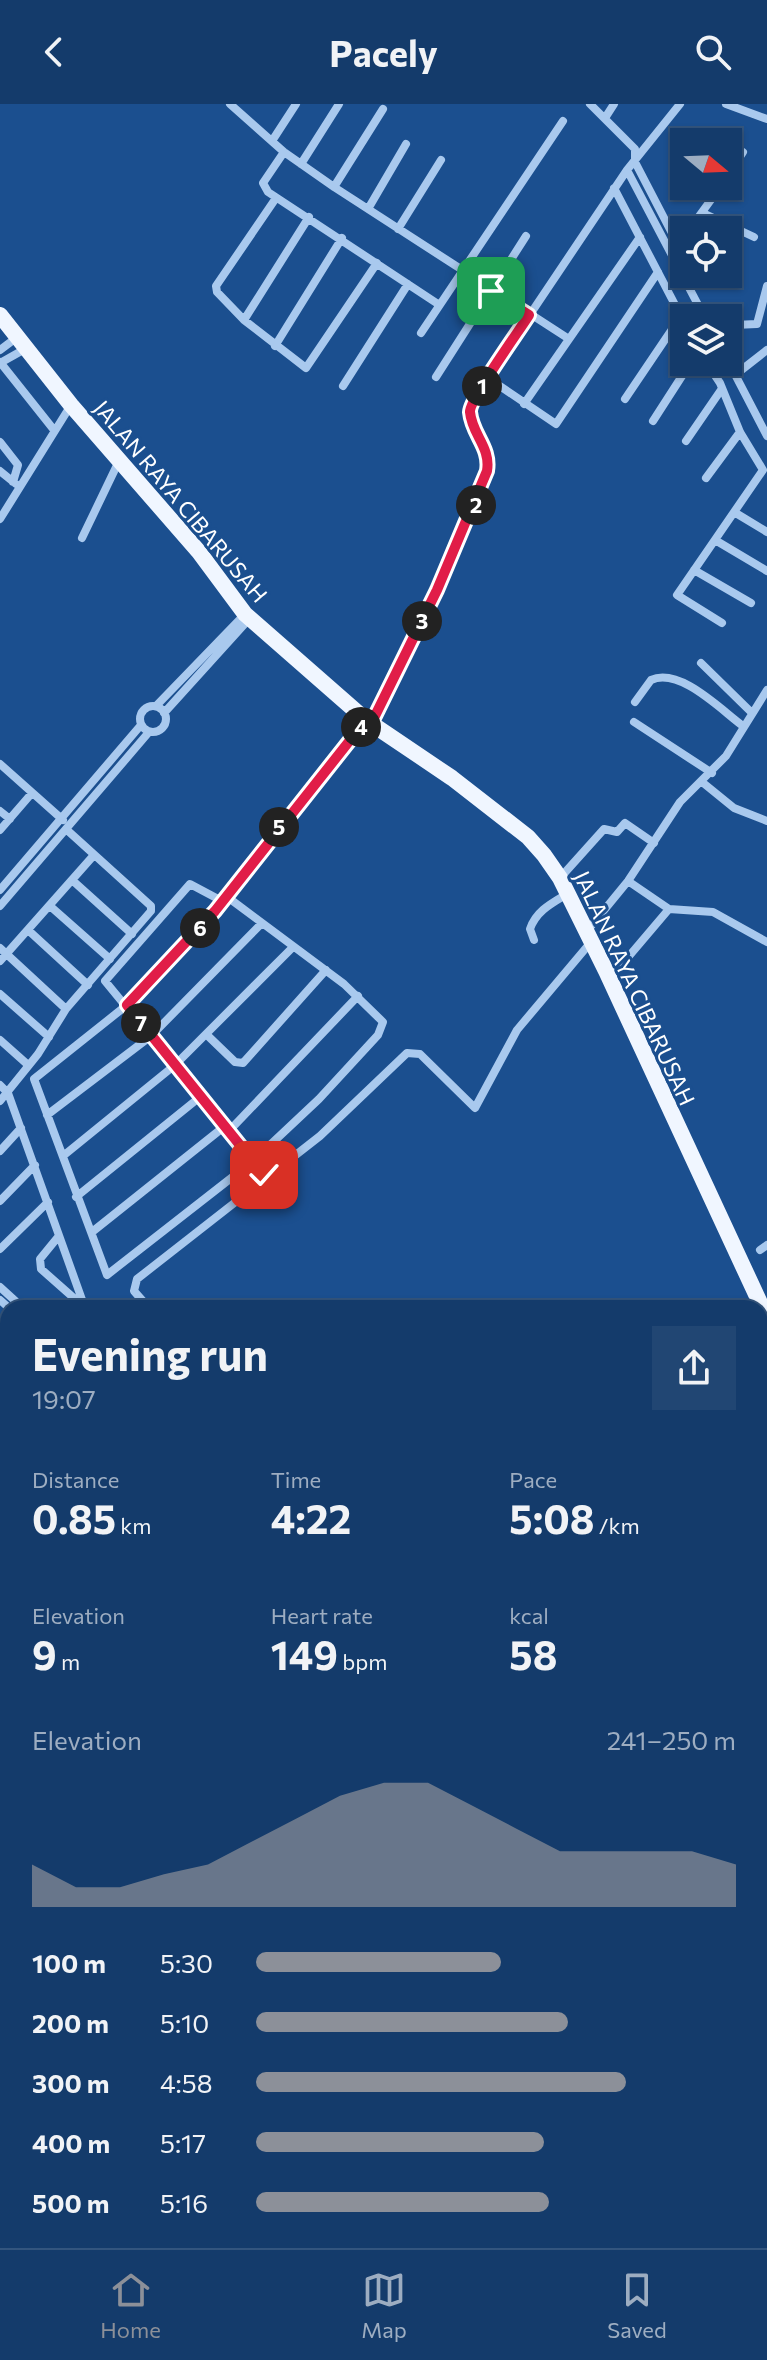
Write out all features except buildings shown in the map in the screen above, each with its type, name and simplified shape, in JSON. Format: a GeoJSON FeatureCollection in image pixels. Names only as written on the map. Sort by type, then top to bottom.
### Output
{"type":"FeatureCollection","features":[{"type":"Feature","properties":{"kind":"main road","name":"JALAN RAYA CIBARUSAH"},"geometry":{"type":"LineString","coordinates":[[0,315],[71,405],[199,552],[248,616],[369,722],[452,778],[528,837],[560,878],[759,1300]]}},
{"type":"Feature","properties":{"kind":"street"},"geometry":{"type":"LineString","coordinates":[[230,104],[284,152],[334,187],[569,339]]}},
{"type":"Feature","properties":{"kind":"street"},"geometry":{"type":"LineString","coordinates":[[239,113],[246,104]]}},
{"type":"Feature","properties":{"kind":"street"},"geometry":{"type":"LineString","coordinates":[[272,141],[296,104]]}},
{"type":"Feature","properties":{"kind":"street"},"geometry":{"type":"LineString","coordinates":[[301,164],[339,104]]}},
{"type":"Feature","properties":{"kind":"street"},"geometry":{"type":"LineString","coordinates":[[590,104],[635,149],[635,162],[670,229]]}},
{"type":"Feature","properties":{"kind":"street"},"geometry":{"type":"LineString","coordinates":[[605,118],[614,104]]}},
{"type":"Feature","properties":{"kind":"street"},"geometry":{"type":"LineString","coordinates":[[267,1178],[253,1161],[227,1129],[200,1097],[151,1036],[127,1005],[106,978],[190,884],[224,899],[326,970],[383,1022],[378,1035],[319,1099],[253,1161],[107,1275],[34,1079],[127,1005],[224,899],[369,722],[437,590],[483,486],[489,459],[469,411],[475,396],[614,188],[680,104]]}},
{"type":"Feature","properties":{"kind":"street"},"geometry":{"type":"LineString","coordinates":[[726,104],[767,119]]}},
{"type":"Feature","properties":{"kind":"street"},"geometry":{"type":"LineString","coordinates":[[334,187],[383,109]]}},
{"type":"Feature","properties":{"kind":"street"},"geometry":{"type":"LineString","coordinates":[[421,333],[563,121]]}},
{"type":"Feature","properties":{"kind":"street"},"geometry":{"type":"LineString","coordinates":[[368,209],[406,144]]}},
{"type":"Feature","properties":{"kind":"street"},"geometry":{"type":"LineString","coordinates":[[284,152],[263,183],[276,198],[342,238],[438,304]]}},
{"type":"Feature","properties":{"kind":"street"},"geometry":{"type":"LineString","coordinates":[[398,229],[441,160]]}},
{"type":"Feature","properties":{"kind":"street"},"geometry":{"type":"LineString","coordinates":[[627,170],[698,304]]}},
{"type":"Feature","properties":{"kind":"street"},"geometry":{"type":"LineString","coordinates":[[614,188],[674,304]]}},
{"type":"Feature","properties":{"kind":"street"},"geometry":{"type":"LineString","coordinates":[[276,198],[216,286],[219,296],[244,320],[306,368],[377,263]]}},
{"type":"Feature","properties":{"kind":"street"},"geometry":{"type":"LineString","coordinates":[[701,216],[712,200]]}},
{"type":"Feature","properties":{"kind":"street"},"geometry":{"type":"LineString","coordinates":[[703,213],[754,237]]}},
{"type":"Feature","properties":{"kind":"street"},"geometry":{"type":"LineString","coordinates":[[244,320],[309,217]]}},
{"type":"Feature","properties":{"kind":"street"},"geometry":{"type":"LineString","coordinates":[[436,377],[526,236]]}},
{"type":"Feature","properties":{"kind":"street"},"geometry":{"type":"LineString","coordinates":[[524,404],[640,237]]}},
{"type":"Feature","properties":{"kind":"street"},"geometry":{"type":"LineString","coordinates":[[275,346],[342,238]]}},
{"type":"Feature","properties":{"kind":"street"},"geometry":{"type":"LineString","coordinates":[[488,378],[550,422],[560,421],[658,272]]}},
{"type":"Feature","properties":{"kind":"street"},"geometry":{"type":"LineString","coordinates":[[343,386],[408,284]]}},
{"type":"Feature","properties":{"kind":"street"},"geometry":{"type":"LineString","coordinates":[[742,325],[757,324],[767,286]]}},
{"type":"Feature","properties":{"kind":"street"},"geometry":{"type":"LineString","coordinates":[[625,399],[670,336]]}},
{"type":"Feature","properties":{"kind":"street"},"geometry":{"type":"LineString","coordinates":[[0,350],[20,343]]}},
{"type":"Feature","properties":{"kind":"street"},"geometry":{"type":"LineString","coordinates":[[20,343],[0,363],[54,430]]}},
{"type":"Feature","properties":{"kind":"street"},"geometry":{"type":"LineString","coordinates":[[742,370],[767,350]]}},
{"type":"Feature","properties":{"kind":"street"},"geometry":{"type":"LineString","coordinates":[[653,421],[682,376]]}},
{"type":"Feature","properties":{"kind":"street"},"geometry":{"type":"LineString","coordinates":[[714,376],[740,432],[763,470],[677,595],[722,623]]}},
{"type":"Feature","properties":{"kind":"street"},"geometry":{"type":"LineString","coordinates":[[736,376],[767,436]]}},
{"type":"Feature","properties":{"kind":"street"},"geometry":{"type":"LineString","coordinates":[[686,441],[721,390]]}},
{"type":"Feature","properties":{"kind":"street"},"geometry":{"type":"LineString","coordinates":[[0,519],[16,484],[71,405]]}},
{"type":"Feature","properties":{"kind":"street"},"geometry":{"type":"LineString","coordinates":[[706,478],[740,432]]}},
{"type":"Feature","properties":{"kind":"street"},"geometry":{"type":"LineString","coordinates":[[0,442],[18,465],[16,484]]}},
{"type":"Feature","properties":{"kind":"street"},"geometry":{"type":"LineString","coordinates":[[82,538],[119,461]]}},
{"type":"Feature","properties":{"kind":"street"},"geometry":{"type":"LineString","coordinates":[[0,471],[16,484]]}},
{"type":"Feature","properties":{"kind":"street"},"geometry":{"type":"LineString","coordinates":[[734,512],[767,532]]}},
{"type":"Feature","properties":{"kind":"street"},"geometry":{"type":"LineString","coordinates":[[715,540],[767,571]]}},
{"type":"Feature","properties":{"kind":"street"},"geometry":{"type":"LineString","coordinates":[[694,570],[751,603]]}},
{"type":"Feature","properties":{"kind":"street"},"geometry":{"type":"LineString","coordinates":[[0,906],[67,830],[145,729],[143,711],[156,706],[248,616]]}},
{"type":"Feature","properties":{"kind":"street"},"geometry":{"type":"LineString","coordinates":[[145,729],[160,730],[164,725],[164,713],[248,616]]}},
{"type":"Feature","properties":{"kind":"street"},"geometry":{"type":"LineString","coordinates":[[701,663],[751,712]]}},
{"type":"Feature","properties":{"kind":"street"},"geometry":{"type":"LineString","coordinates":[[635,702],[651,680],[669,677],[681,682],[743,726]]}},
{"type":"Feature","properties":{"kind":"street"},"geometry":{"type":"LineString","coordinates":[[142,1300],[134,1291],[137,1279],[320,1136],[407,1053],[420,1054],[475,1108],[517,1030],[589,936],[680,802],[712,773],[766,691]]}},
{"type":"Feature","properties":{"kind":"street"},"geometry":{"type":"LineString","coordinates":[[156,706],[164,713]]}},
{"type":"Feature","properties":{"kind":"street"},"geometry":{"type":"LineString","coordinates":[[634,722],[712,773]]}},
{"type":"Feature","properties":{"kind":"street"},"geometry":{"type":"LineString","coordinates":[[0,890],[145,729]]}},
{"type":"Feature","properties":{"kind":"street"},"geometry":{"type":"LineString","coordinates":[[0,764],[63,820]]}},
{"type":"Feature","properties":{"kind":"street"},"geometry":{"type":"LineString","coordinates":[[702,782],[734,808],[767,821]]}},
{"type":"Feature","properties":{"kind":"street"},"geometry":{"type":"LineString","coordinates":[[0,830],[32,793]]}},
{"type":"Feature","properties":{"kind":"street"},"geometry":{"type":"LineString","coordinates":[[0,811],[10,819]]}},
{"type":"Feature","properties":{"kind":"street"},"geometry":{"type":"LineString","coordinates":[[560,878],[604,829],[617,832],[625,823],[654,843]]}},
{"type":"Feature","properties":{"kind":"street"},"geometry":{"type":"LineString","coordinates":[[0,1101],[49,1037],[66,1009],[151,911],[151,906],[67,830]]}},
{"type":"Feature","properties":{"kind":"street"},"geometry":{"type":"LineString","coordinates":[[66,1009],[2,954],[28,930],[94,855]]}},
{"type":"Feature","properties":{"kind":"street"},"geometry":{"type":"LineString","coordinates":[[72,880],[132,934]]}},
{"type":"Feature","properties":{"kind":"street"},"geometry":{"type":"LineString","coordinates":[[628,881],[669,909],[706,910],[767,942]]}},
{"type":"Feature","properties":{"kind":"street"},"geometry":{"type":"LineString","coordinates":[[534,940],[530,934],[532,922],[539,913],[568,894]]}},
{"type":"Feature","properties":{"kind":"street"},"geometry":{"type":"LineString","coordinates":[[50,906],[110,959]]}},
{"type":"Feature","properties":{"kind":"street"},"geometry":{"type":"LineString","coordinates":[[606,971],[624,962],[669,909]]}},
{"type":"Feature","properties":{"kind":"street"},"geometry":{"type":"LineString","coordinates":[[47,1115],[151,1036],[261,924]]}},
{"type":"Feature","properties":{"kind":"street"},"geometry":{"type":"LineString","coordinates":[[28,930],[88,985]]}},
{"type":"Feature","properties":{"kind":"street"},"geometry":{"type":"LineString","coordinates":[[63,1156],[175,1065],[293,947]]}},
{"type":"Feature","properties":{"kind":"street"},"geometry":{"type":"LineString","coordinates":[[207,1035],[235,1062],[243,1063],[326,970]]}},
{"type":"Feature","properties":{"kind":"street"},"geometry":{"type":"LineString","coordinates":[[0,994],[49,1037]]}},
{"type":"Feature","properties":{"kind":"street"},"geometry":{"type":"LineString","coordinates":[[92,1232],[227,1129],[358,996]]}},
{"type":"Feature","properties":{"kind":"street"},"geometry":{"type":"LineString","coordinates":[[0,1040],[27,1064]]}},
{"type":"Feature","properties":{"kind":"street"},"geometry":{"type":"LineString","coordinates":[[0,1085],[8,1093],[82,1300]]}},
{"type":"Feature","properties":{"kind":"street"},"geometry":{"type":"LineString","coordinates":[[76,1197],[200,1097]]}},
{"type":"Feature","properties":{"kind":"street"},"geometry":{"type":"LineString","coordinates":[[0,1151],[21,1128]]}},
{"type":"Feature","properties":{"kind":"street"},"geometry":{"type":"LineString","coordinates":[[0,1201],[35,1165]]}},
{"type":"Feature","properties":{"kind":"street"},"geometry":{"type":"LineString","coordinates":[[0,1249],[48,1202]]}},
{"type":"Feature","properties":{"kind":"street"},"geometry":{"type":"LineString","coordinates":[[58,1237],[40,1259],[41,1269],[76,1300]]}},
{"type":"Feature","properties":{"kind":"route"},"geometry":{"type":"LineString","coordinates":[[264,1175],[127,1005],[215,911],[366,720],[371,724],[437,590],[483,486],[489,459],[472,422],[470,404],[529,315],[491,291]]}}]}
